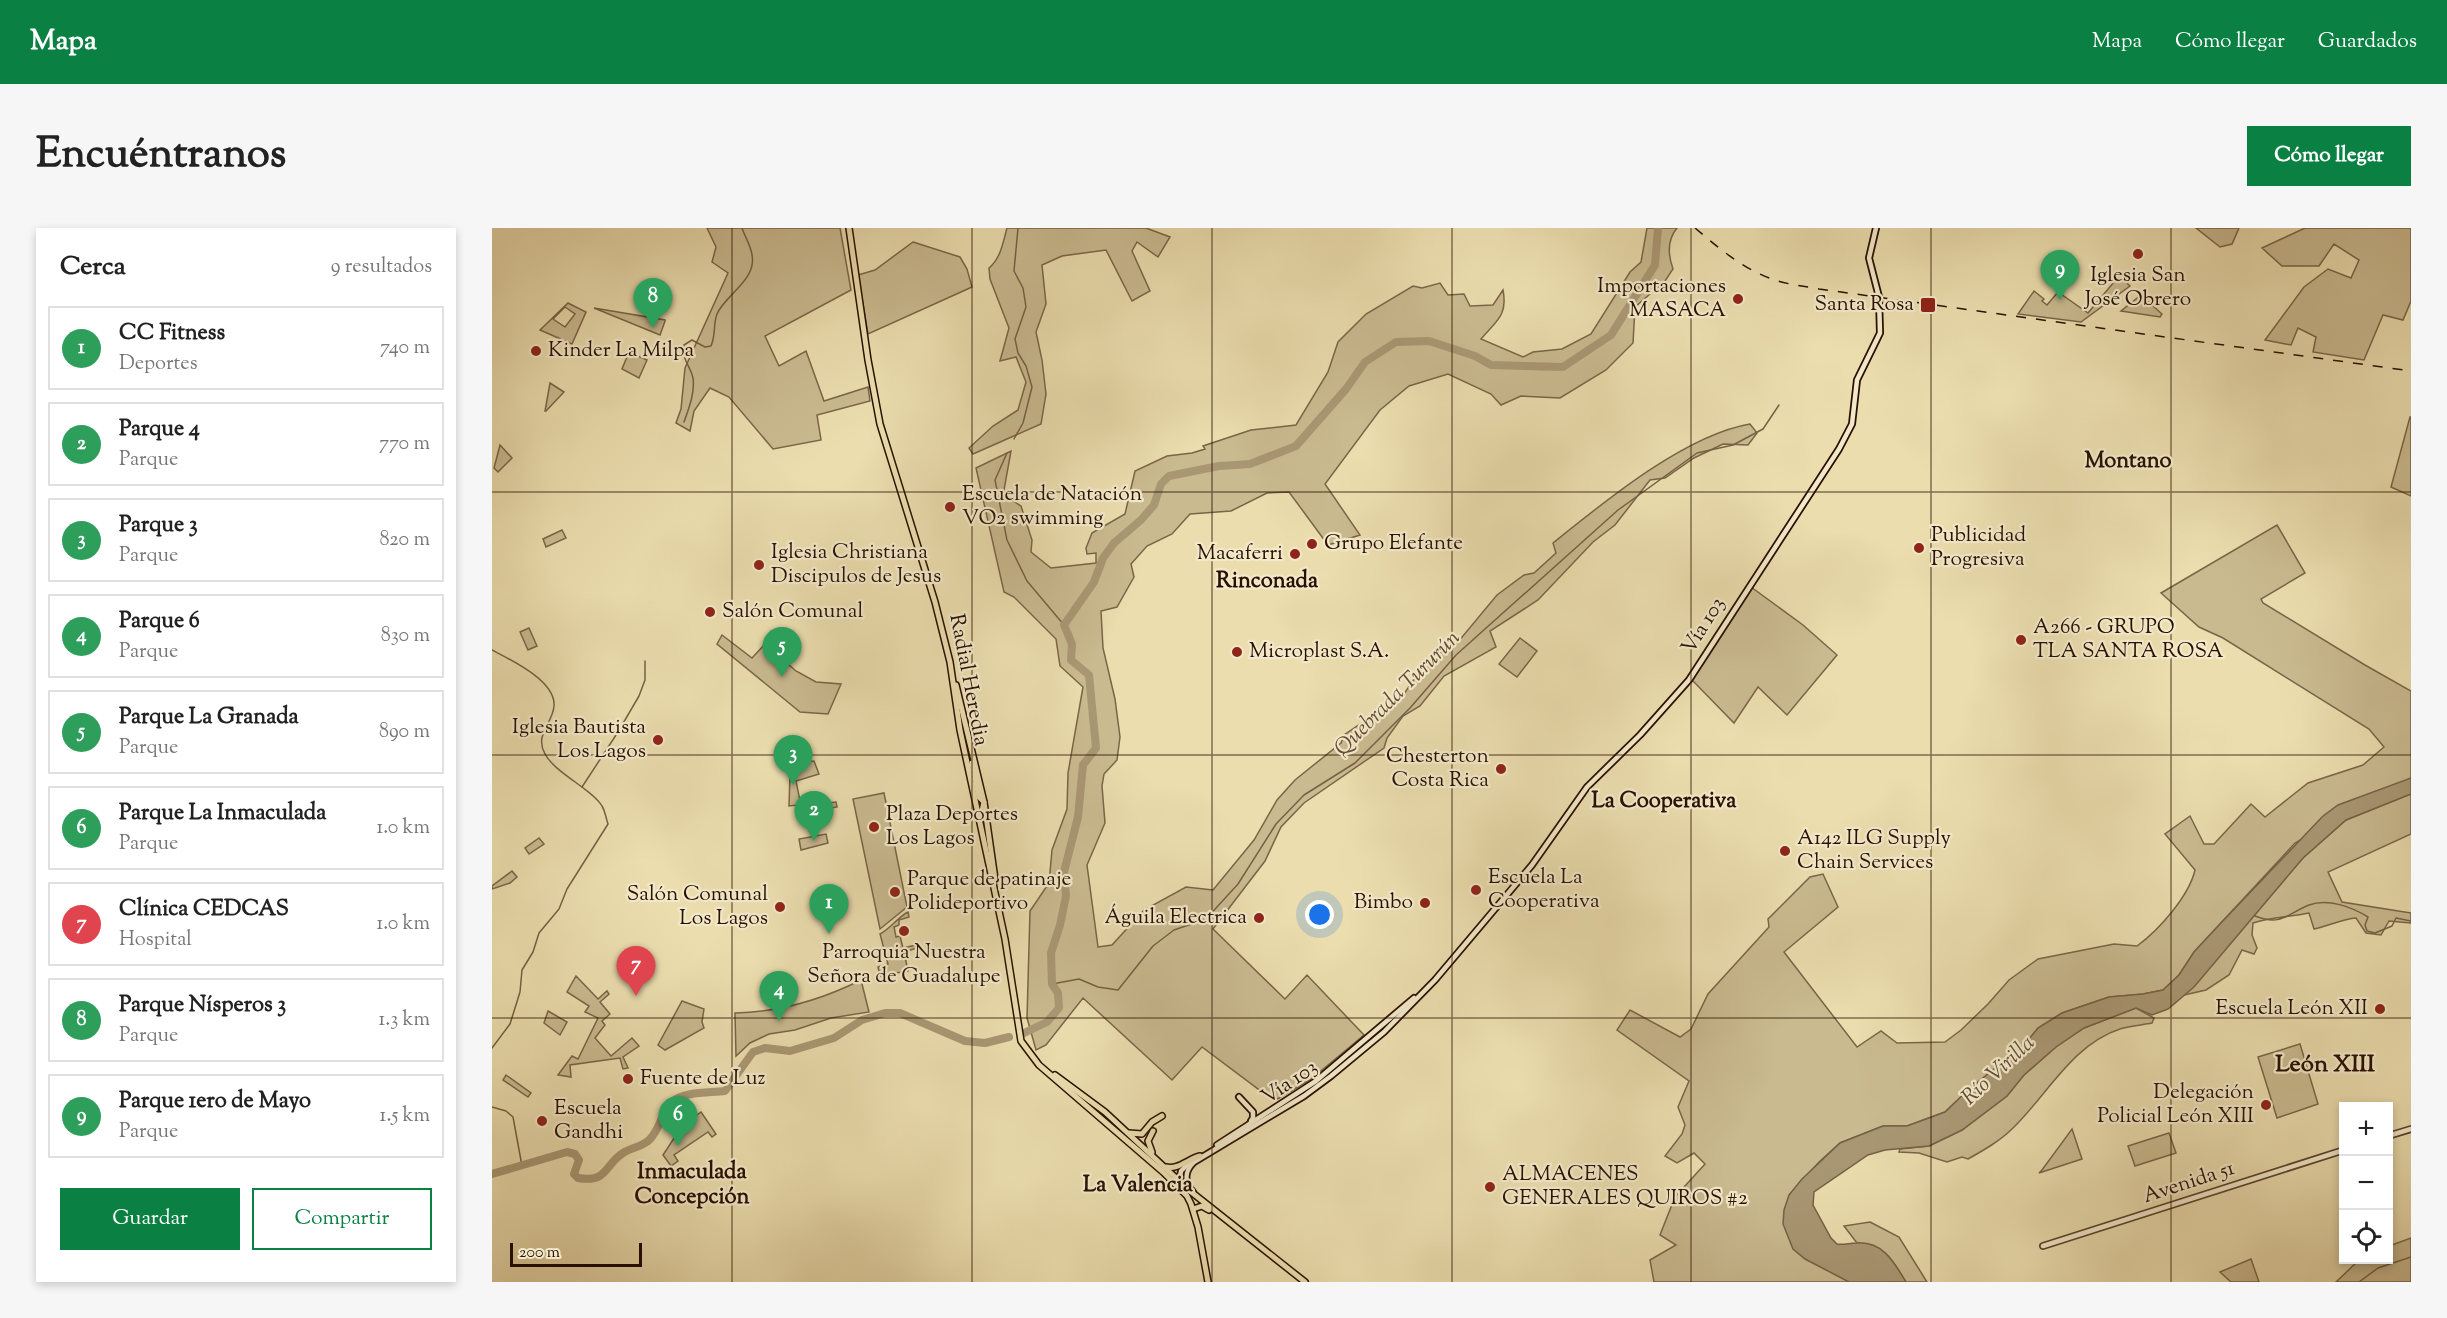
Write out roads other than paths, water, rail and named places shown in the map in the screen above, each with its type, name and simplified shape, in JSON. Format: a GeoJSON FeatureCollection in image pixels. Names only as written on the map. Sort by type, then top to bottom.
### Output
{"type":"FeatureCollection","features":[{"type":"Feature","properties":{"kind":"main road","name":"Radial Heredia"},"geometry":{"type":"LineString","coordinates":[[849,228],[880,424],[935,602],[950,662],[960,730],[1005,939],[1018,1031],[1023,1047],[1039,1065],[1183,1191],[1193,1209],[1208,1282]]}},
{"type":"Feature","properties":{"kind":"main road","name":"Vía 103"},"geometry":{"type":"LineString","coordinates":[[1203,1202],[1187,1183],[1188,1169],[1194,1162],[1276,1113],[1331,1076],[1402,1014],[1430,985],[1532,865],[1587,787],[1634,741],[1689,680],[1839,449],[1852,424],[1857,380],[1880,333],[1879,297],[1869,258],[1876,228]]}},
{"type":"Feature","properties":{"kind":"main road"},"geometry":{"type":"LineString","coordinates":[[950,662],[984,802],[995,889]]}},
{"type":"Feature","properties":{"kind":"main road"},"geometry":{"type":"LineString","coordinates":[[960,730],[972,764],[979,797],[984,802]]}},
{"type":"Feature","properties":{"kind":"main road"},"geometry":{"type":"LineString","coordinates":[[984,802],[982,811],[992,878]]}},
{"type":"Feature","properties":{"kind":"main road","name":"Vía 103"},"geometry":{"type":"LineString","coordinates":[[1178,1180],[1184,1166],[1316,1081],[1430,985]]}},
{"type":"Feature","properties":{"kind":"main road"},"geometry":{"type":"LineString","coordinates":[[1258,1124],[1265,1114],[1276,1113],[1319,1083],[1346,1056],[1402,1014]]}},
{"type":"Feature","properties":{"kind":"main road","name":"Radial Heredia"},"geometry":{"type":"LineString","coordinates":[[1039,1065],[1083,1095],[1141,1144],[1203,1202],[1305,1282]]}},
{"type":"Feature","properties":{"kind":"main road"},"geometry":{"type":"LineString","coordinates":[[1063,1086],[1092,1106],[1135,1143],[1141,1144]]}},
{"type":"Feature","properties":{"kind":"main road"},"geometry":{"type":"LineString","coordinates":[[1222,1141],[1253,1118],[1253,1112],[1239,1097]]}},
{"type":"Feature","properties":{"kind":"main road"},"geometry":{"type":"LineString","coordinates":[[1126,1132],[1142,1134],[1152,1122],[1162,1116]]}},
{"type":"Feature","properties":{"kind":"main road"},"geometry":{"type":"LineString","coordinates":[[2393,1134],[2411,1129]]}},
{"type":"Feature","properties":{"kind":"main road"},"geometry":{"type":"LineString","coordinates":[[1152,1131],[1148,1143],[1158,1160]]}},
{"type":"Feature","properties":{"kind":"main road","name":"Avenida 51"},"geometry":{"type":"LineString","coordinates":[[2043,1246],[2339,1151]]}},
{"type":"Feature","properties":{"kind":"main road"},"geometry":{"type":"LineString","coordinates":[[1164,1166],[1172,1168],[1190,1158],[1200,1156]]}},
{"type":"Feature","properties":{"kind":"main road"},"geometry":{"type":"LineString","coordinates":[[1178,1180],[1183,1191]]}},
{"type":"Feature","properties":{"kind":"main road"},"geometry":{"type":"LineString","coordinates":[[1193,1209],[1204,1207],[1225,1220]]}},
{"type":"Feature","properties":{"kind":"water","name":"Río Virilla"},"geometry":{"type":"Polygon","coordinates":[[[2411,778],[2411,794],[2346,820],[2303,858],[2194,987],[2168,1009],[2152,1015],[2136,1008],[2084,1028],[2056,1047],[2024,1075],[2007,1096],[1962,1130],[1929,1146],[1885,1150],[1868,1155],[1814,1192],[1813,1205],[1831,1238],[1837,1244],[1874,1245],[1887,1254],[1906,1282],[1849,1282],[1805,1259],[1793,1249],[1783,1224],[1784,1210],[1789,1195],[1802,1179],[1840,1143],[1883,1126],[1907,1126],[1945,1112],[1968,1090],[2025,1044],[2038,1028],[2062,1013],[2109,997],[2163,990],[2179,975],[2194,952],[2323,816],[2338,805],[2411,778]]]}},
{"type":"Feature","properties":{"kind":"waterway"},"geometry":{"type":"LineString","coordinates":[[684,422],[693,389],[692,373],[685,359],[684,345],[692,340],[705,347],[711,346],[717,314],[750,272],[751,252],[742,228]]}},
{"type":"Feature","properties":{"kind":"waterway"},"geometry":{"type":"LineString","coordinates":[[1014,439],[1023,423],[1032,387],[1026,366],[1018,353],[1015,339],[1026,307],[1023,288],[1014,271],[1018,228]]}},
{"type":"Feature","properties":{"kind":"waterway"},"geometry":{"type":"LineString","coordinates":[[1024,1033],[1047,1022],[1059,1008],[1058,993],[1052,984],[1051,953],[1066,896],[1064,872],[1078,817],[1083,765],[1096,748],[1089,675],[1071,660],[1072,644],[1064,625],[1094,582],[1103,558],[1114,543],[1141,520],[1154,505],[1161,484],[1169,476],[1219,466],[1250,464],[1296,446],[1346,389],[1365,362],[1396,342],[1429,341],[1475,356],[1491,365],[1563,367],[1611,335],[1655,265],[1658,228]]}},
{"type":"Feature","properties":{"kind":"waterway","name":"Quebrada Tururún"},"geometry":{"type":"LineString","coordinates":[[1052,984],[1079,979],[1098,987],[1118,990],[1153,946],[1174,930],[1206,919],[1238,884],[1276,824],[1304,795],[1355,763],[1410,708],[1456,655],[1618,510],[1697,453],[1733,445],[1763,429],[1779,405]]}},
{"type":"Feature","properties":{"kind":"waterway"},"geometry":{"type":"LineString","coordinates":[[1007,453],[995,480],[1007,540],[1027,581],[1064,625]]}},
{"type":"Feature","properties":{"kind":"waterway"},"geometry":{"type":"LineString","coordinates":[[492,650],[531,672],[548,688],[553,697],[554,706],[543,735],[542,747],[545,754],[557,768],[597,800],[603,808],[608,824],[567,889],[559,909],[539,933],[533,952],[522,970],[520,992],[510,1024],[492,1048]]}},
{"type":"Feature","properties":{"kind":"waterway"},"geometry":{"type":"LineString","coordinates":[[582,787],[639,696],[645,680],[645,661]]}},
{"type":"Feature","properties":{"kind":"waterway"},"geometry":{"type":"LineString","coordinates":[[2255,916],[2278,920],[2309,905],[2332,903],[2355,910],[2368,917],[2365,925],[2367,931],[2375,933],[2392,926],[2396,918],[2411,921]]}},
{"type":"Feature","properties":{"kind":"waterway"},"geometry":{"type":"LineString","coordinates":[[492,1174],[567,1152],[575,1154],[579,1160],[574,1174],[578,1178],[595,1178],[605,1172],[623,1153],[648,1141],[657,1130],[669,1106],[677,1098],[690,1094],[725,1091],[753,1052],[765,1048],[790,1051],[834,1038],[862,1020],[885,1013],[900,1013],[965,1041],[985,1043],[1009,1037]]}},
{"type":"Feature","properties":{"kind":"waterway"},"geometry":{"type":"LineString","coordinates":[[492,1107],[506,1111],[513,1117],[522,1166]]}},
{"type":"Feature","properties":{"kind":"waterway"},"geometry":{"type":"LineString","coordinates":[[2359,1282],[2378,1268],[2411,1257]]}},
{"type":"Feature","properties":{"kind":"railway"},"geometry":{"type":"LineString","coordinates":[[1695,228],[1744,265],[1766,277],[1788,284],[2411,371]]}},
{"type":"Feature","properties":{"kind":"place","name":"Iglesia San José Obrero"},"geometry":{"type":"Point","coordinates":[2138,254]}},
{"type":"Feature","properties":{"kind":"place","name":"Importaciones MASACA"},"geometry":{"type":"Point","coordinates":[1738,299]}},
{"type":"Feature","properties":{"kind":"place","name":"Parque 1ero de Mayo"},"geometry":{"type":"Point","coordinates":[2060,300]}},
{"type":"Feature","properties":{"kind":"place","name":"Santa Rosa"},"geometry":{"type":"Point","coordinates":[1928,305]}},
{"type":"Feature","properties":{"kind":"place","name":"Parque Nísperos 3"},"geometry":{"type":"Point","coordinates":[653,328]}},
{"type":"Feature","properties":{"kind":"place","name":"Kinder La Milpa"},"geometry":{"type":"Point","coordinates":[536,351]}},
{"type":"Feature","properties":{"kind":"place","name":"Escuela de Natación VO2 swimming"},"geometry":{"type":"Point","coordinates":[950,507]}},
{"type":"Feature","properties":{"kind":"place","name":"Grupo Elefante"},"geometry":{"type":"Point","coordinates":[1312,544]}},
{"type":"Feature","properties":{"kind":"place","name":"Publicidad Progresiva"},"geometry":{"type":"Point","coordinates":[1919,548]}},
{"type":"Feature","properties":{"kind":"place","name":"Macaferri"},"geometry":{"type":"Point","coordinates":[1295,554]}},
{"type":"Feature","properties":{"kind":"place","name":"Iglesia Christiana Discipulos de Jesus"},"geometry":{"type":"Point","coordinates":[759,565]}},
{"type":"Feature","properties":{"kind":"place","name":"Salón Comunal"},"geometry":{"type":"Point","coordinates":[710,612]}},
{"type":"Feature","properties":{"kind":"place","name":"A266 - GRUPO TLA SANTA ROSA"},"geometry":{"type":"Point","coordinates":[2021,640]}},
{"type":"Feature","properties":{"kind":"place","name":"Microplast S.A."},"geometry":{"type":"Point","coordinates":[1237,652]}},
{"type":"Feature","properties":{"kind":"place","name":"Parque La Granada"},"geometry":{"type":"Point","coordinates":[782,677]}},
{"type":"Feature","properties":{"kind":"place","name":"Iglesia Bautista Los Lagos"},"geometry":{"type":"Point","coordinates":[658,740]}},
{"type":"Feature","properties":{"kind":"place","name":"Chesterton Costa Rica"},"geometry":{"type":"Point","coordinates":[1501,769]}},
{"type":"Feature","properties":{"kind":"place","name":"Parque 3"},"geometry":{"type":"Point","coordinates":[793,785]}},
{"type":"Feature","properties":{"kind":"place","name":"Plaza Deportes Los Lagos"},"geometry":{"type":"Point","coordinates":[874,827]}},
{"type":"Feature","properties":{"kind":"place","name":"Parque 4"},"geometry":{"type":"Point","coordinates":[814,841]}},
{"type":"Feature","properties":{"kind":"place","name":"A142 ILG Supply Chain Services"},"geometry":{"type":"Point","coordinates":[1785,851]}},
{"type":"Feature","properties":{"kind":"place","name":"Escuela La Cooperativa"},"geometry":{"type":"Point","coordinates":[1476,890]}},
{"type":"Feature","properties":{"kind":"place","name":"Parque de patinaje Polideportivo"},"geometry":{"type":"Point","coordinates":[895,892]}},
{"type":"Feature","properties":{"kind":"place","name":"Bimbo"},"geometry":{"type":"Point","coordinates":[1425,903]}},
{"type":"Feature","properties":{"kind":"place","name":"Salón Comunal Los Lagos"},"geometry":{"type":"Point","coordinates":[780,907]}},
{"type":"Feature","properties":{"kind":"place","name":"Águila Electrica"},"geometry":{"type":"Point","coordinates":[1259,918]}},
{"type":"Feature","properties":{"kind":"place","name":"Parroquia Nuestra Señora de Guadalupe"},"geometry":{"type":"Point","coordinates":[904,931]}},
{"type":"Feature","properties":{"kind":"place","name":"CC Fitness"},"geometry":{"type":"Point","coordinates":[829,934]}},
{"type":"Feature","properties":{"kind":"place","name":"Clínica CEDCAS"},"geometry":{"type":"Point","coordinates":[636,996]}},
{"type":"Feature","properties":{"kind":"place","name":"Escuela León XII"},"geometry":{"type":"Point","coordinates":[2380,1009]}},
{"type":"Feature","properties":{"kind":"place","name":"Parque 6"},"geometry":{"type":"Point","coordinates":[779,1021]}},
{"type":"Feature","properties":{"kind":"place","name":"Fuente de Luz"},"geometry":{"type":"Point","coordinates":[628,1079]}},
{"type":"Feature","properties":{"kind":"place","name":"Delegación Policial León XIII"},"geometry":{"type":"Point","coordinates":[2266,1105]}},
{"type":"Feature","properties":{"kind":"place","name":"Escuela Gandhi"},"geometry":{"type":"Point","coordinates":[542,1121]}},
{"type":"Feature","properties":{"kind":"place","name":"Parque La Inmaculada"},"geometry":{"type":"Point","coordinates":[678,1146]}},
{"type":"Feature","properties":{"kind":"place","name":"ALMACENES GENERALES QUIROS #2"},"geometry":{"type":"Point","coordinates":[1490,1187]}},
{"type":"Feature","properties":{"kind":"district","name":"Montano"},"geometry":{"type":"Point","coordinates":[2128,462]}},
{"type":"Feature","properties":{"kind":"district","name":"Rinconada"},"geometry":{"type":"Point","coordinates":[1267,582]}},
{"type":"Feature","properties":{"kind":"district","name":"La Cooperativa"},"geometry":{"type":"Point","coordinates":[1664,802]}},
{"type":"Feature","properties":{"kind":"district","name":"León XIII"},"geometry":{"type":"Point","coordinates":[2325,1065]}},
{"type":"Feature","properties":{"kind":"district","name":"Inmaculada Concepción"},"geometry":{"type":"Point","coordinates":[692,1186]}},
{"type":"Feature","properties":{"kind":"district","name":"La Valencia"},"geometry":{"type":"Point","coordinates":[1138,1186]}}]}
